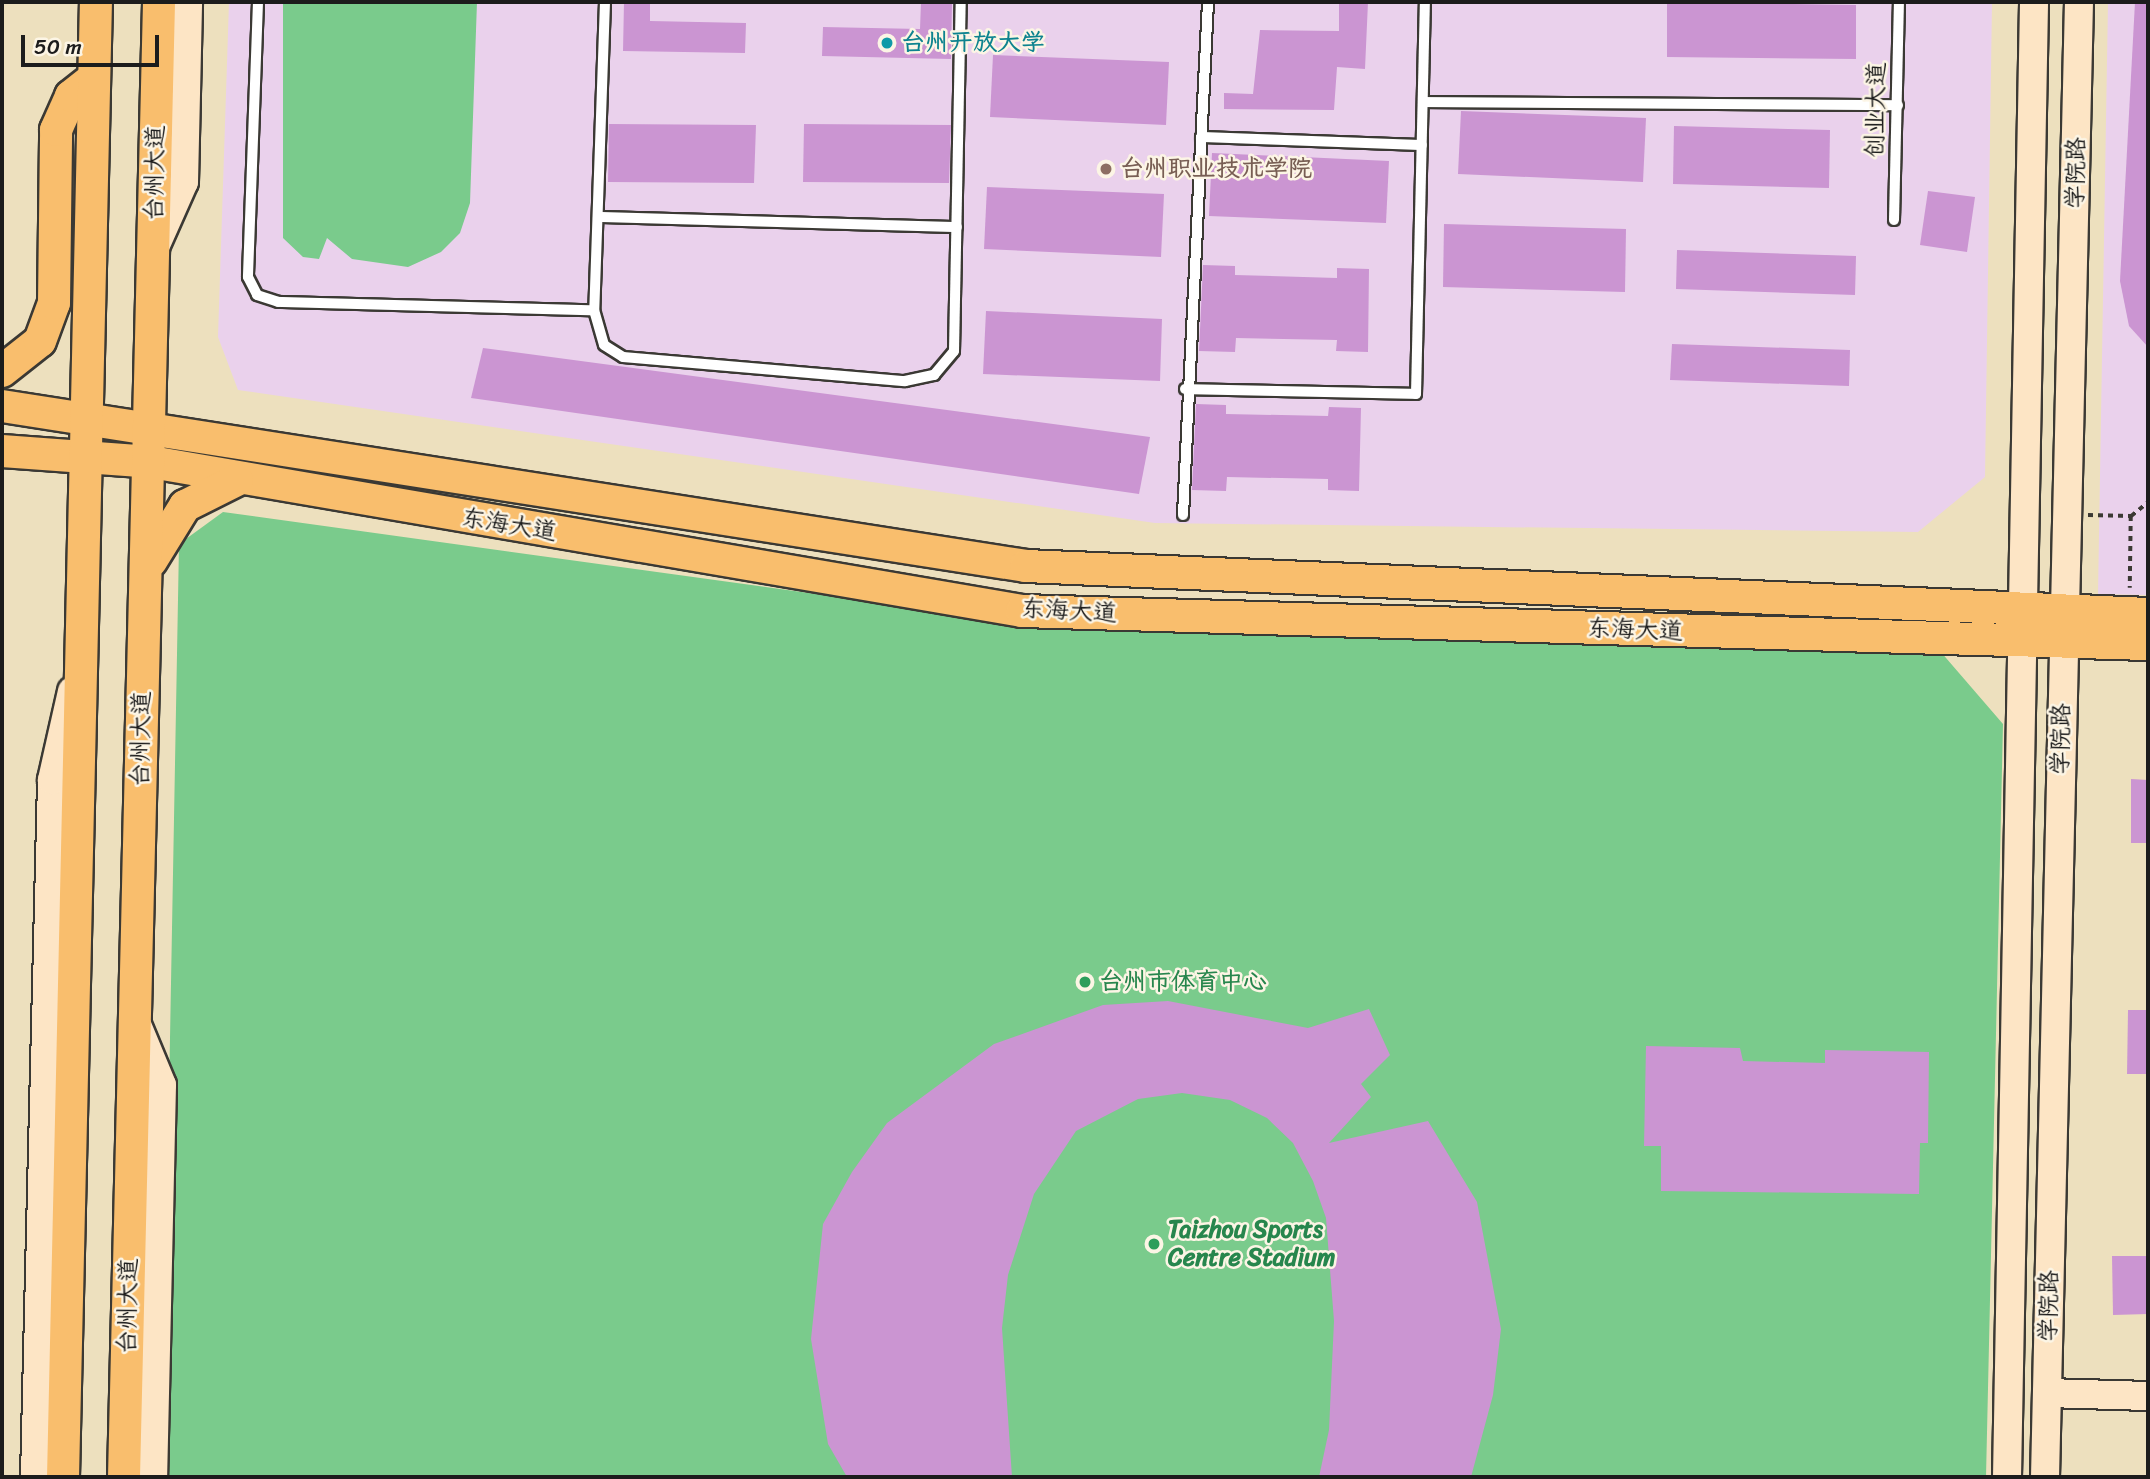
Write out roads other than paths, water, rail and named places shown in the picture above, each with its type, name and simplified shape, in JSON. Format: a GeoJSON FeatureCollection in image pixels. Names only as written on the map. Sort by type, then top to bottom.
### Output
{"type":"FeatureCollection","features":[{"type":"Feature","properties":{"kind":"main road"},"geometry":{"type":"LineString","coordinates":[[63,1477],[96,2]]}},
{"type":"Feature","properties":{"kind":"main road","name":"台州大道"},"geometry":{"type":"LineString","coordinates":[[124,1477],[145,575],[151,463],[149,426],[159,2]]}},
{"type":"Feature","properties":{"kind":"main road"},"geometry":{"type":"LineString","coordinates":[[153,249],[184,182],[188,2]]}},
{"type":"Feature","properties":{"kind":"main road","name":"学院路"},"geometry":{"type":"LineString","coordinates":[[2007,1477],[2035,2]]}},
{"type":"Feature","properties":{"kind":"main road","name":"学院路"},"geometry":{"type":"LineString","coordinates":[[2045,1477],[2079,2]]}},
{"type":"Feature","properties":{"kind":"main road"},"geometry":{"type":"LineString","coordinates":[[2,371],[40,341],[54,303],[55,130],[71,96],[94,78]]}},
{"type":"Feature","properties":{"kind":"main road","name":"东海大道"},"geometry":{"type":"LineString","coordinates":[[2,406],[149,426],[1026,566],[2024,627]]}},
{"type":"Feature","properties":{"kind":"main road","name":"东海大道"},"geometry":{"type":"LineString","coordinates":[[2,451],[87,455],[151,463],[237,480],[1022,611],[2065,628],[2148,644]]}},
{"type":"Feature","properties":{"kind":"main road"},"geometry":{"type":"LineString","coordinates":[[145,575],[163,534],[185,506],[237,480]]}},
{"type":"Feature","properties":{"kind":"main road","name":"东海大道"},"geometry":{"type":"LineString","coordinates":[[2065,628],[2139,614]]}},
{"type":"Feature","properties":{"kind":"main road"},"geometry":{"type":"LineString","coordinates":[[34,1477],[52,780],[82,647]]}},
{"type":"Feature","properties":{"kind":"main road"},"geometry":{"type":"LineString","coordinates":[[135,1018],[162,1085],[153,1477]]}},
{"type":"Feature","properties":{"kind":"main road"},"geometry":{"type":"LineString","coordinates":[[2047,1393],[2148,1396]]}},
{"type":"Feature","properties":{"kind":"lane"},"geometry":{"type":"LineString","coordinates":[[258,2],[248,278],[257,295],[278,302],[594,310]]}},
{"type":"Feature","properties":{"kind":"lane"},"geometry":{"type":"LineString","coordinates":[[605,2],[594,310],[604,345],[623,357],[905,381],[934,375],[954,351],[961,2]]}},
{"type":"Feature","properties":{"kind":"lane"},"geometry":{"type":"LineString","coordinates":[[1183,515],[1185,389],[1208,2]]}},
{"type":"Feature","properties":{"kind":"lane"},"geometry":{"type":"LineString","coordinates":[[1185,389],[1416,394],[1425,2]]}},
{"type":"Feature","properties":{"kind":"lane","name":"创业大道"},"geometry":{"type":"LineString","coordinates":[[1894,220],[1899,2]]}},
{"type":"Feature","properties":{"kind":"lane"},"geometry":{"type":"LineString","coordinates":[[1423,102],[1898,105]]}},
{"type":"Feature","properties":{"kind":"lane"},"geometry":{"type":"LineString","coordinates":[[1201,137],[1422,145]]}},
{"type":"Feature","properties":{"kind":"lane"},"geometry":{"type":"LineString","coordinates":[[598,218],[957,227]]}},
{"type":"Feature","properties":{"kind":"place","name":"台州开放大学"},"geometry":{"type":"Point","coordinates":[887,43]}},
{"type":"Feature","properties":{"kind":"place","name":"台州职业技术学院"},"geometry":{"type":"Point","coordinates":[1106,169]}},
{"type":"Feature","properties":{"kind":"place","name":"台州市体育中心"},"geometry":{"type":"Point","coordinates":[1085,982]}},
{"type":"Feature","properties":{"kind":"place","name":"Taizhou Sports Centre Stadium"},"geometry":{"type":"Point","coordinates":[1154,1244]}}]}
